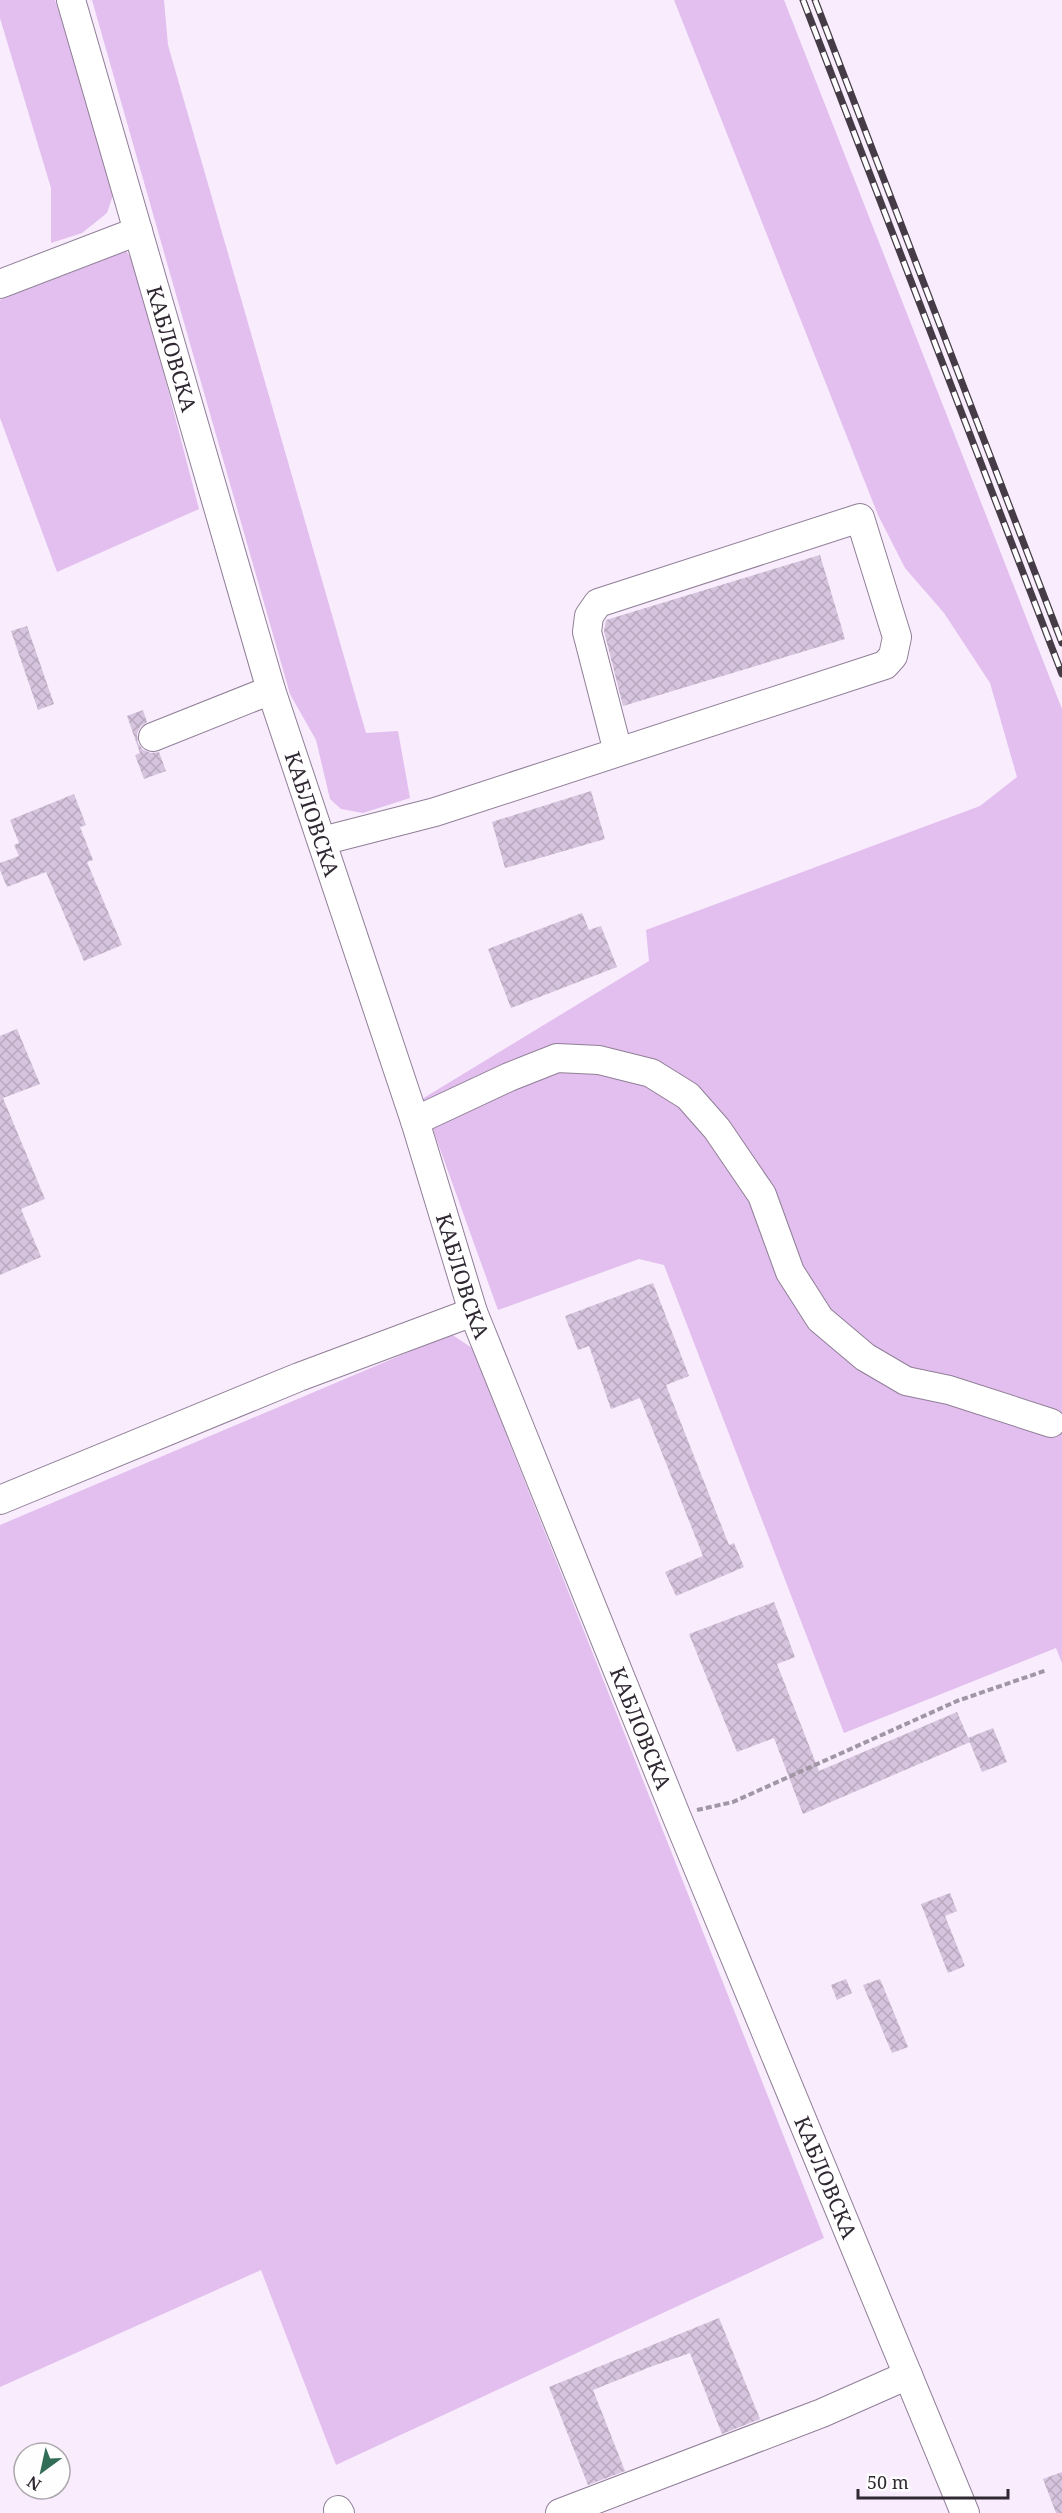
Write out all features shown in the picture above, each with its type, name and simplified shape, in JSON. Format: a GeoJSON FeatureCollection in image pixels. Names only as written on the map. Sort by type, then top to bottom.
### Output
{"type":"FeatureCollection","features":[{"type":"Feature","properties":{"kind":"street","name":"КАБЛОВСКА"},"geometry":{"type":"LineString","coordinates":[[71,0],[271,690],[415,1121],[473,1312],[676,1815],[965,2513]]}},
{"type":"Feature","properties":{"kind":"street"},"geometry":{"type":"LineString","coordinates":[[0,284],[138,231]]}},
{"type":"Feature","properties":{"kind":"street"},"geometry":{"type":"LineString","coordinates":[[322,841],[435,812],[885,665],[893,656],[897,637],[860,518],[598,603],[589,616],[587,632],[618,752]]}},
{"type":"Feature","properties":{"kind":"street"},"geometry":{"type":"LineString","coordinates":[[153,737],[271,690]]}},
{"type":"Feature","properties":{"kind":"street"},"geometry":{"type":"LineString","coordinates":[[415,1121],[509,1077],[557,1058],[599,1060],[651,1073],[688,1096],[717,1129],[762,1195],[790,1272],[820,1319],[866,1357],[906,1381],[949,1390],[1051,1423]]}},
{"type":"Feature","properties":{"kind":"street"},"geometry":{"type":"LineString","coordinates":[[0,1500],[298,1377],[473,1312]]}},
{"type":"Feature","properties":{"kind":"street"},"geometry":{"type":"LineString","coordinates":[[560,2513],[822,2413],[908,2375]]}},
{"type":"Feature","properties":{"kind":"path"},"geometry":{"type":"LineString","coordinates":[[676,1815],[733,1802],[957,1701],[1047,1670]]}},
{"type":"Feature","properties":{"kind":"shaded area"},"geometry":{"type":"Polygon","coordinates":[[[0,0],[55,0],[109,164],[113,195],[107,213],[82,233],[51,243],[51,188],[0,18],[0,0]]]}},
{"type":"Feature","properties":{"kind":"shaded area"},"geometry":{"type":"Polygon","coordinates":[[[92,0],[164,0],[168,45],[366,733],[398,731],[410,798],[363,813],[341,809],[330,799],[316,740],[290,694],[92,0]]]}},
{"type":"Feature","properties":{"kind":"shaded area"},"geometry":{"type":"Polygon","coordinates":[[[674,0],[784,0],[1062,709],[1062,1663],[1056,1648],[844,1733],[664,1265],[639,1259],[498,1310],[422,1099],[649,961],[646,930],[980,806],[1017,777],[990,683],[944,613],[905,568],[878,515],[674,0]]]}},
{"type":"Feature","properties":{"kind":"shaded area"},"geometry":{"type":"Polygon","coordinates":[[[126,251],[135,263],[199,509],[57,572],[0,418],[0,300],[126,251]]]}},
{"type":"Feature","properties":{"kind":"shaded area"},"geometry":{"type":"Polygon","coordinates":[[[451,1334],[472,1348],[824,2238],[336,2465],[261,2270],[0,2387],[0,1525],[451,1334]]]}},
{"type":"Feature","properties":{"kind":"building"},"geometry":{"type":"Polygon","coordinates":[[[820,555],[845,639],[623,706],[604,631],[606,620],[820,555]]]}},
{"type":"Feature","properties":{"kind":"building"},"geometry":{"type":"Polygon","coordinates":[[[27,626],[54,704],[38,710],[11,631],[27,626]]]}},
{"type":"Feature","properties":{"kind":"building"},"geometry":{"type":"Polygon","coordinates":[[[143,710],[147,722],[140,727],[137,734],[138,743],[143,750],[151,753],[159,752],[166,771],[144,779],[135,755],[140,753],[127,716],[143,710]]]}},
{"type":"Feature","properties":{"kind":"building"},"geometry":{"type":"Polygon","coordinates":[[[591,791],[605,839],[505,868],[492,822],[591,791]]]}},
{"type":"Feature","properties":{"kind":"building"},"geometry":{"type":"Polygon","coordinates":[[[74,794],[86,825],[80,827],[93,860],[87,862],[122,945],[84,961],[46,872],[7,887],[0,870],[0,863],[19,856],[14,845],[19,843],[10,820],[74,794]]]}},
{"type":"Feature","properties":{"kind":"building"},"geometry":{"type":"Polygon","coordinates":[[[582,913],[589,930],[601,926],[617,967],[511,1008],[488,949],[582,913]]]}},
{"type":"Feature","properties":{"kind":"building"},"geometry":{"type":"Polygon","coordinates":[[[17,1029],[40,1084],[3,1098],[45,1199],[21,1209],[41,1257],[0,1275],[0,1036],[17,1029]]]}},
{"type":"Feature","properties":{"kind":"building"},"geometry":{"type":"Polygon","coordinates":[[[653,1283],[689,1376],[666,1385],[729,1545],[734,1543],[744,1567],[676,1596],[665,1572],[703,1556],[640,1398],[611,1409],[589,1346],[578,1350],[565,1316],[653,1283]]]}},
{"type":"Feature","properties":{"kind":"building"},"geometry":{"type":"Polygon","coordinates":[[[774,1602],[795,1657],[777,1664],[819,1771],[957,1712],[970,1742],[803,1814],[774,1738],[737,1752],[689,1634],[774,1602]]]}},
{"type":"Feature","properties":{"kind":"building"},"geometry":{"type":"Polygon","coordinates":[[[993,1728],[1007,1762],[982,1772],[968,1738],[993,1728]]]}},
{"type":"Feature","properties":{"kind":"building"},"geometry":{"type":"Polygon","coordinates":[[[950,1893],[957,1911],[945,1916],[965,1966],[948,1973],[921,1904],[950,1893]]]}},
{"type":"Feature","properties":{"kind":"building"},"geometry":{"type":"Polygon","coordinates":[[[846,1979],[852,1993],[837,2000],[831,1985],[846,1979]]]}},
{"type":"Feature","properties":{"kind":"building"},"geometry":{"type":"Polygon","coordinates":[[[880,1979],[908,2047],[892,2053],[863,1985],[880,1979]]]}},
{"type":"Feature","properties":{"kind":"building"},"geometry":{"type":"Polygon","coordinates":[[[719,2318],[760,2419],[722,2434],[690,2353],[650,2367],[593,2390],[625,2471],[588,2485],[549,2387],[719,2318]]]}},
{"type":"Feature","properties":{"kind":"building"},"geometry":{"type":"Polygon","coordinates":[[[1062,2472],[1062,2513],[1056,2513],[1043,2479],[1062,2472]]]}},
{"type":"Feature","properties":{"kind":"railway"},"geometry":{"type":"LineString","coordinates":[[803,0],[1062,674]]}},
{"type":"Feature","properties":{"kind":"railway"},"geometry":{"type":"LineString","coordinates":[[815,0],[1062,643]]}}]}
